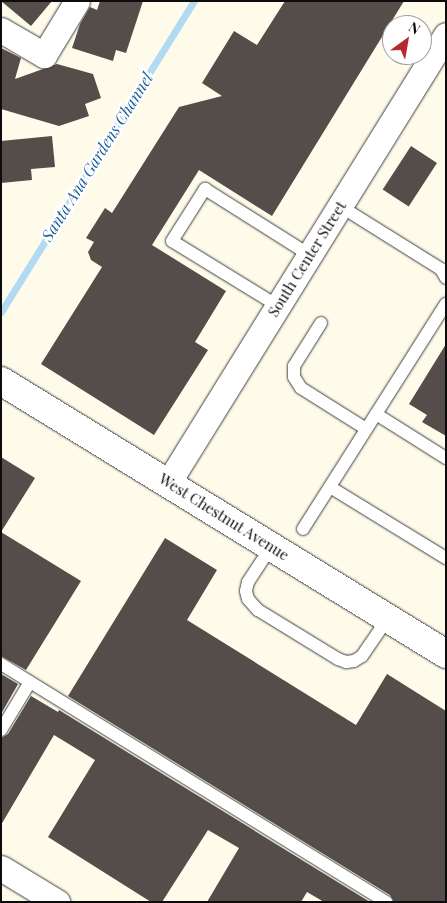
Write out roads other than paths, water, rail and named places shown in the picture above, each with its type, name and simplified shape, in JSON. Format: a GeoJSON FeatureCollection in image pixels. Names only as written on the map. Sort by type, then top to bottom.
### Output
{"type":"FeatureCollection","features":[{"type":"Feature","properties":{"kind":"street"},"geometry":{"type":"LineString","coordinates":[[1,30],[44,56],[77,1]]}},
{"type":"Feature","properties":{"kind":"street","name":"South Center Street"},"geometry":{"type":"LineString","coordinates":[[168,483],[446,35]]}},
{"type":"Feature","properties":{"kind":"street","name":"West Chestnut Avenue"},"geometry":{"type":"LineString","coordinates":[[1,381],[446,654]]}},
{"type":"Feature","properties":{"kind":"street"},"geometry":{"type":"LineString","coordinates":[[1,868],[57,902]]}},
{"type":"Feature","properties":{"kind":"lane"},"geometry":{"type":"LineString","coordinates":[[278,306],[172,241],[204,189],[310,255]]}},
{"type":"Feature","properties":{"kind":"lane"},"geometry":{"type":"LineString","coordinates":[[340,206],[441,269],[446,278]]}},
{"type":"Feature","properties":{"kind":"lane"},"geometry":{"type":"LineString","coordinates":[[303,529],[446,304]]}},
{"type":"Feature","properties":{"kind":"lane"},"geometry":{"type":"LineString","coordinates":[[321,323],[294,366],[294,377],[301,388],[366,429]]}},
{"type":"Feature","properties":{"kind":"lane"},"geometry":{"type":"LineString","coordinates":[[376,414],[446,458]]}},
{"type":"Feature","properties":{"kind":"lane"},"geometry":{"type":"LineString","coordinates":[[330,487],[446,558]]}},
{"type":"Feature","properties":{"kind":"lane"},"geometry":{"type":"LineString","coordinates":[[271,546],[248,582],[246,591],[248,599],[258,610],[314,645],[338,659],[346,662],[354,661],[362,656],[388,618]]}},
{"type":"Feature","properties":{"kind":"lane"},"geometry":{"type":"LineString","coordinates":[[1,664],[386,902]]}},
{"type":"Feature","properties":{"kind":"lane"},"geometry":{"type":"LineString","coordinates":[[1,730],[30,682]]}},
{"type":"Feature","properties":{"kind":"waterway","name":"Santa Ana Gardens Channel"},"geometry":{"type":"LineString","coordinates":[[1,312],[194,1]]}}]}
